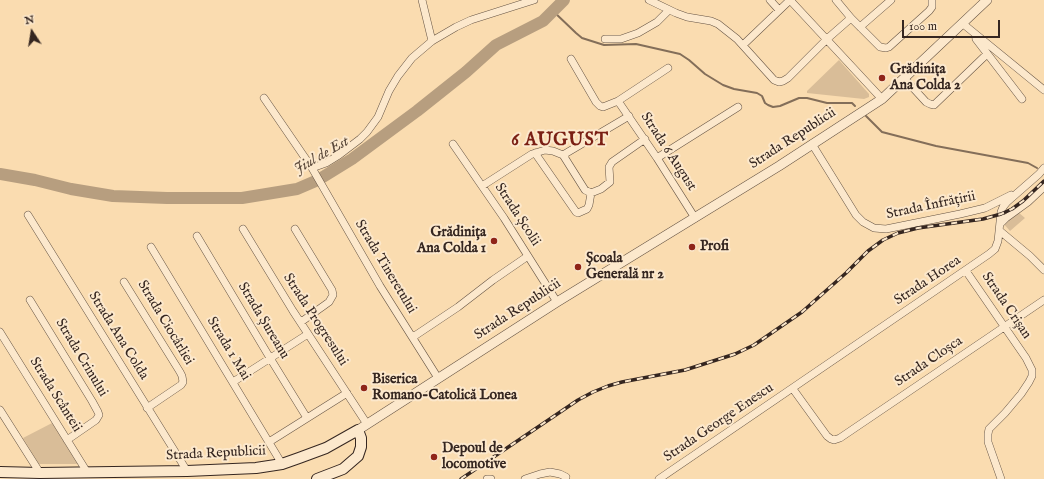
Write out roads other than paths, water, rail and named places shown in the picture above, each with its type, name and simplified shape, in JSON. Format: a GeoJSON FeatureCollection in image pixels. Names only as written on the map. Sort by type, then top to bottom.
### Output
{"type":"FeatureCollection","features":[{"type":"Feature","properties":{"kind":"main road","name":"Strada Republicii"},"geometry":{"type":"LineString","coordinates":[[0,472],[40,473],[187,471],[256,468],[282,464],[320,450],[358,430]]}},
{"type":"Feature","properties":{"kind":"main road"},"geometry":{"type":"LineString","coordinates":[[317,479],[343,469],[356,458],[362,447],[358,430]]}},
{"type":"Feature","properties":{"kind":"street"},"geometry":{"type":"LineString","coordinates":[[422,0],[432,41]]}},
{"type":"Feature","properties":{"kind":"street"},"geometry":{"type":"LineString","coordinates":[[313,170],[339,155],[367,132],[378,117],[389,91],[398,76],[412,58],[432,41],[471,20],[534,0]]}},
{"type":"Feature","properties":{"kind":"street"},"geometry":{"type":"LineString","coordinates":[[649,0],[687,17],[711,21],[718,24],[743,45],[774,80],[779,82],[788,78],[827,39],[851,18]]}},
{"type":"Feature","properties":{"kind":"street"},"geometry":{"type":"LineString","coordinates":[[770,0],[779,10]]}},
{"type":"Feature","properties":{"kind":"street"},"geometry":{"type":"LineString","coordinates":[[743,45],[790,0],[882,99]]}},
{"type":"Feature","properties":{"kind":"street"},"geometry":{"type":"LineString","coordinates":[[836,0],[851,18],[880,47],[886,48],[929,11],[932,7],[932,0]]}},
{"type":"Feature","properties":{"kind":"street"},"geometry":{"type":"LineString","coordinates":[[860,27],[891,0]]}},
{"type":"Feature","properties":{"kind":"street","name":"Strada Republicii"},"geometry":{"type":"LineString","coordinates":[[358,430],[557,302],[695,218],[882,99],[904,78],[965,26],[982,2]]}},
{"type":"Feature","properties":{"kind":"street"},"geometry":{"type":"LineString","coordinates":[[605,39],[621,39],[638,33],[657,22],[669,10]]}},
{"type":"Feature","properties":{"kind":"street"},"geometry":{"type":"LineString","coordinates":[[965,26],[1022,99]]}},
{"type":"Feature","properties":{"kind":"street"},"geometry":{"type":"LineString","coordinates":[[965,26],[1044,90]]}},
{"type":"Feature","properties":{"kind":"street"},"geometry":{"type":"LineString","coordinates":[[904,78],[926,102],[934,105],[987,54]]}},
{"type":"Feature","properties":{"kind":"street"},"geometry":{"type":"LineString","coordinates":[[571,59],[600,106],[603,107],[618,101],[668,68]]}},
{"type":"Feature","properties":{"kind":"street","name":"Strada Tineretului"},"geometry":{"type":"LineString","coordinates":[[264,98],[313,170],[376,279],[438,378]]}},
{"type":"Feature","properties":{"kind":"street","name":"Strada 6 August"},"geometry":{"type":"LineString","coordinates":[[618,101],[645,139],[695,218]]}},
{"type":"Feature","properties":{"kind":"street"},"geometry":{"type":"LineString","coordinates":[[657,158],[738,107]]}},
{"type":"Feature","properties":{"kind":"street"},"geometry":{"type":"LineString","coordinates":[[563,155],[629,116]]}},
{"type":"Feature","properties":{"kind":"street"},"geometry":{"type":"LineString","coordinates":[[482,186],[535,153],[545,150],[563,155],[585,190],[591,193],[601,189],[610,182],[609,168],[612,162],[645,139]]}},
{"type":"Feature","properties":{"kind":"street","name":"Strada Școlii"},"geometry":{"type":"LineString","coordinates":[[453,144],[557,302]]}},
{"type":"Feature","properties":{"kind":"street","name":"Strada Înfrățirii"},"geometry":{"type":"LineString","coordinates":[[812,144],[856,215],[863,222],[874,228],[886,229],[984,208],[1023,190]]}},
{"type":"Feature","properties":{"kind":"street"},"geometry":{"type":"LineString","coordinates":[[535,153],[576,212],[578,213],[587,209],[591,193]]}},
{"type":"Feature","properties":{"kind":"street","name":"Strada Horea"},"geometry":{"type":"LineString","coordinates":[[793,389],[966,271],[995,249],[998,241],[1003,207],[1007,202],[1023,190],[1044,168]]}},
{"type":"Feature","properties":{"kind":"street"},"geometry":{"type":"LineString","coordinates":[[1044,187],[1028,202],[1006,218],[1000,228],[1044,270]]}},
{"type":"Feature","properties":{"kind":"street","name":"Strada Ana Colda"},"geometry":{"type":"LineString","coordinates":[[28,215],[187,471]]}},
{"type":"Feature","properties":{"kind":"street","name":"Strada Progresului"},"geometry":{"type":"LineString","coordinates":[[243,229],[308,334],[367,424]]}},
{"type":"Feature","properties":{"kind":"street"},"geometry":{"type":"LineString","coordinates":[[295,229],[332,290],[333,295],[329,302],[301,322]]}},
{"type":"Feature","properties":{"kind":"street","name":"Strada Șureanu"},"geometry":{"type":"LineString","coordinates":[[197,236],[307,418]]}},
{"type":"Feature","properties":{"kind":"street","name":"Strada 1 Mai"},"geometry":{"type":"LineString","coordinates":[[151,247],[282,464]]}},
{"type":"Feature","properties":{"kind":"street"},"geometry":{"type":"LineString","coordinates":[[413,337],[458,308],[493,280],[528,256]]}},
{"type":"Feature","properties":{"kind":"street","name":"Strada Crișan"},"geometry":{"type":"LineString","coordinates":[[966,271],[1026,358],[1032,370],[1032,376],[1021,394],[989,429],[988,442],[1001,479]]}},
{"type":"Feature","properties":{"kind":"street","name":"Strada Ciocârliei"},"geometry":{"type":"LineString","coordinates":[[124,282],[182,376],[183,382],[181,386],[147,408]]}},
{"type":"Feature","properties":{"kind":"street","name":"Strada Crinului"},"geometry":{"type":"LineString","coordinates":[[30,300],[98,412],[99,416],[96,420],[67,440]]}},
{"type":"Feature","properties":{"kind":"street","name":"Strada Cloșca"},"geometry":{"type":"LineString","coordinates":[[793,389],[827,436],[831,439],[840,438],[1044,300]]}},
{"type":"Feature","properties":{"kind":"street","name":"Strada Scânteii"},"geometry":{"type":"LineString","coordinates":[[0,332],[87,472]]}},
{"type":"Feature","properties":{"kind":"street"},"geometry":{"type":"LineString","coordinates":[[233,382],[308,334]]}},
{"type":"Feature","properties":{"kind":"street","name":"Strada George Enescu"},"geometry":{"type":"LineString","coordinates":[[659,479],[793,389]]}},
{"type":"Feature","properties":{"kind":"street"},"geometry":{"type":"LineString","coordinates":[[270,442],[347,393]]}},
{"type":"Feature","properties":{"kind":"street"},"geometry":{"type":"LineString","coordinates":[[0,410],[40,473]]}},
{"type":"Feature","properties":{"kind":"street"},"geometry":{"type":"LineString","coordinates":[[526,479],[550,472],[566,477]]}},
{"type":"Feature","properties":{"kind":"waterway","name":"Jiul de Est"},"geometry":{"type":"LineString","coordinates":[[0,174],[113,196],[242,198],[297,189],[318,180],[352,159],[417,111],[466,72],[496,45],[543,21],[564,0]]}},
{"type":"Feature","properties":{"kind":"waterway"},"geometry":{"type":"LineString","coordinates":[[553,11],[582,38],[604,45],[636,44],[680,54],[705,74],[723,85],[734,89],[757,93],[762,96],[765,103],[773,107],[780,106],[799,98],[807,98],[827,103],[852,103],[855,106]]}},
{"type":"Feature","properties":{"kind":"waterway"},"geometry":{"type":"LineString","coordinates":[[866,116],[882,132],[936,146],[1028,163],[1037,168]]}},
{"type":"Feature","properties":{"kind":"railway"},"geometry":{"type":"LineString","coordinates":[[461,479],[578,400],[593,392],[622,382],[685,370],[735,354],[754,345],[802,312],[846,273],[868,251],[883,240],[898,233],[918,228],[983,219],[1001,214],[1012,209],[1023,201],[1044,181]]}},
{"type":"Feature","properties":{"kind":"place","name":"Grădinița Ana Colda 2"},"geometry":{"type":"Point","coordinates":[882,78]}},
{"type":"Feature","properties":{"kind":"place","name":"Grădinița Ana Colda 1"},"geometry":{"type":"Point","coordinates":[494,241]}},
{"type":"Feature","properties":{"kind":"place","name":"Profi"},"geometry":{"type":"Point","coordinates":[692,247]}},
{"type":"Feature","properties":{"kind":"place","name":"Școala Generală nr 2"},"geometry":{"type":"Point","coordinates":[578,267]}},
{"type":"Feature","properties":{"kind":"place","name":"Biserica Romano-Catolică Lonea"},"geometry":{"type":"Point","coordinates":[364,388]}},
{"type":"Feature","properties":{"kind":"place","name":"Depoul de locomotive"},"geometry":{"type":"Point","coordinates":[434,457]}},
{"type":"Feature","properties":{"kind":"district","name":"6 AUGUST"},"geometry":{"type":"Point","coordinates":[560,141]}}]}
